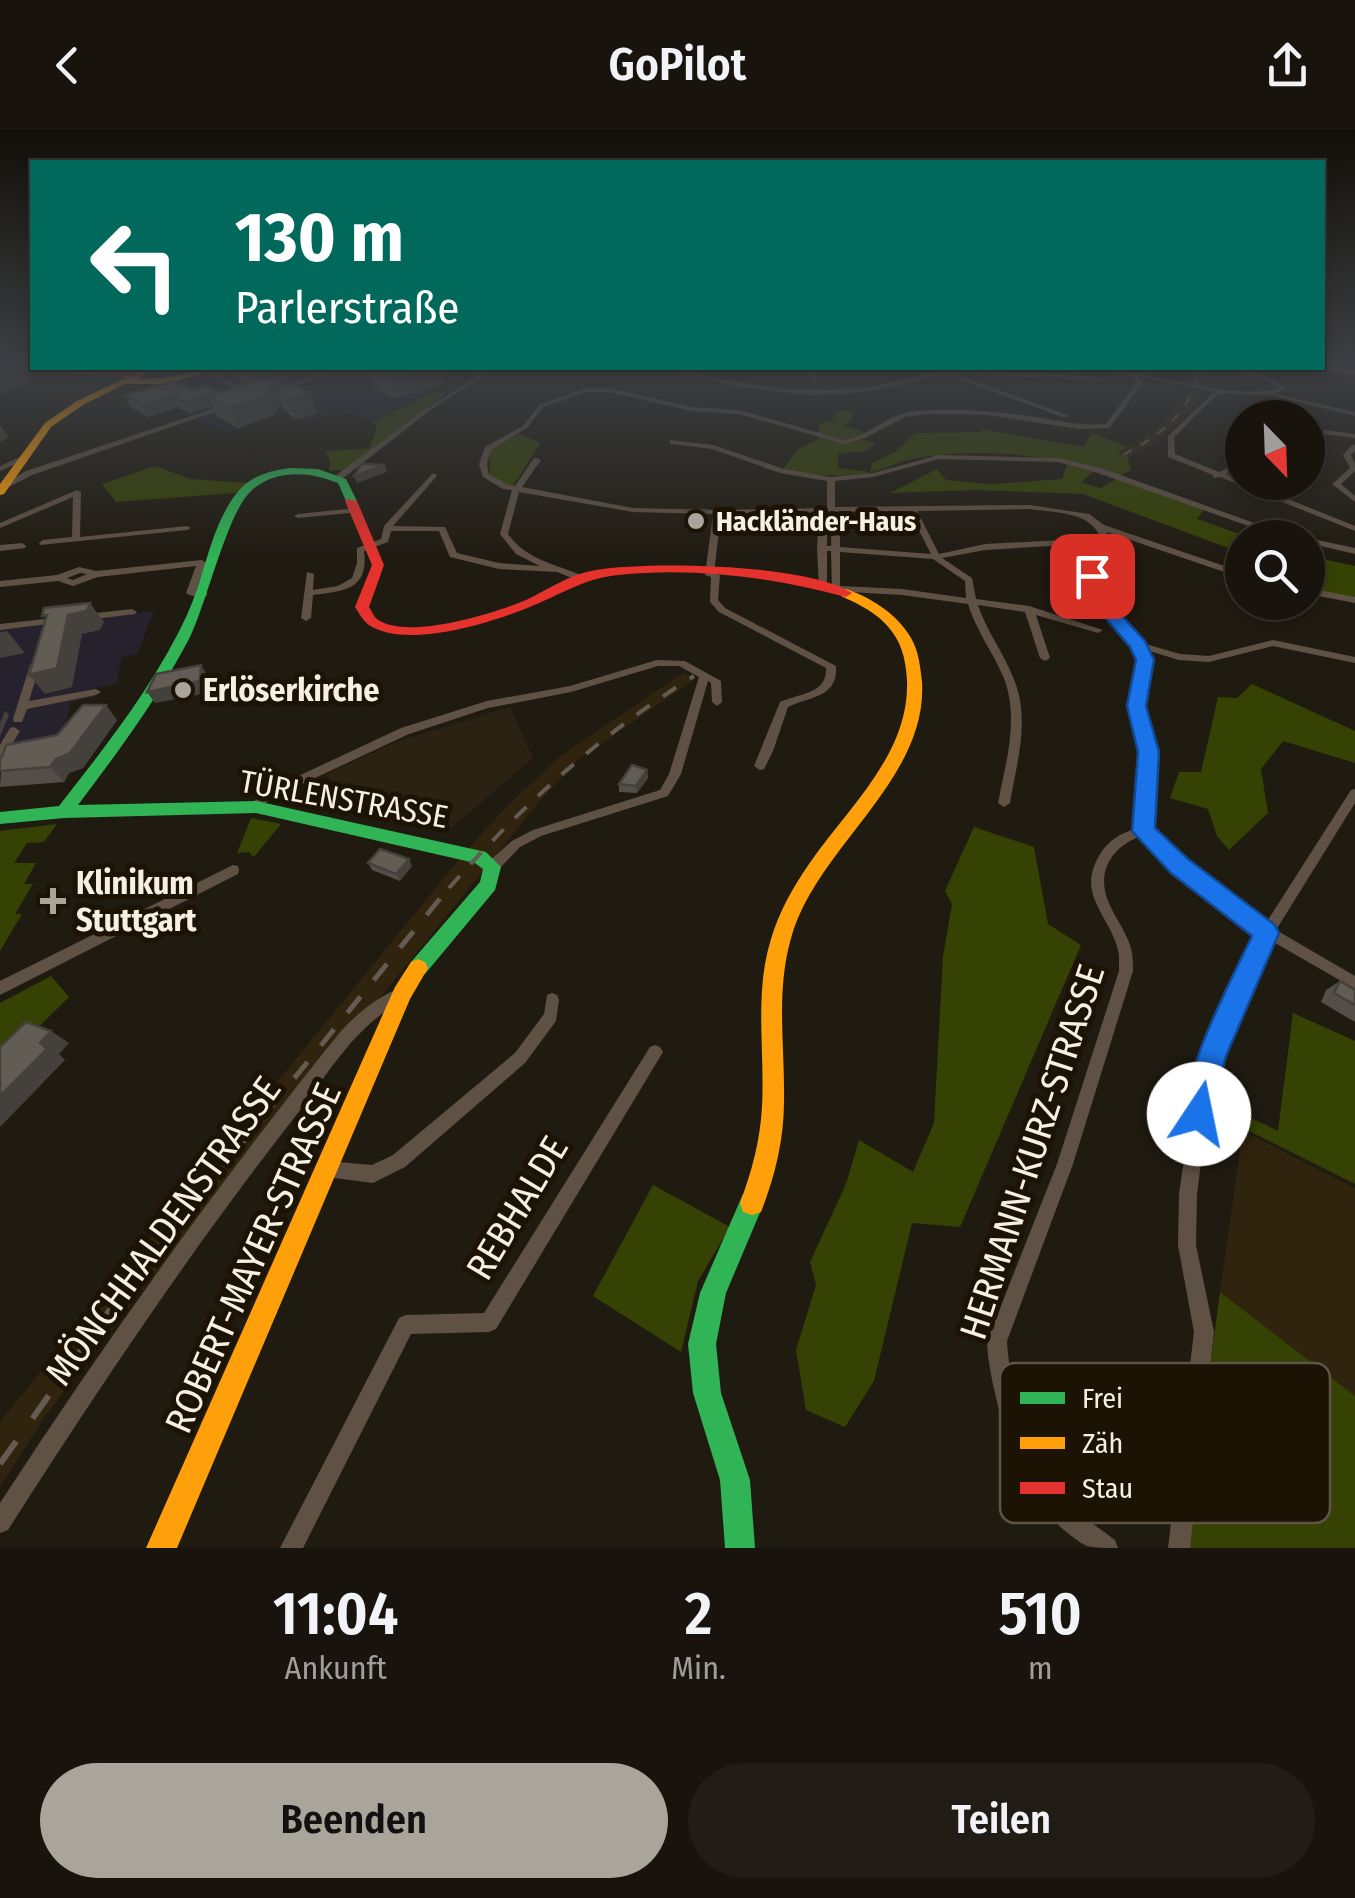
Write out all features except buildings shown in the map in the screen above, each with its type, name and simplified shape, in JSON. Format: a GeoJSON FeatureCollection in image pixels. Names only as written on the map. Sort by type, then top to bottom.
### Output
{"type":"FeatureCollection","features":[{"type":"Feature","properties":{"kind":"street"},"geometry":{"type":"LineString","coordinates":[[39,427],[5,469],[29,473],[165,427]]}},
{"type":"Feature","properties":{"kind":"street"},"geometry":{"type":"LineString","coordinates":[[64,812],[126,729],[204,594],[239,498],[246,489],[267,478],[299,472],[338,478],[405,427]]}},
{"type":"Feature","properties":{"kind":"street"},"geometry":{"type":"LineString","coordinates":[[523,427],[488,449],[483,464],[486,475],[516,490],[633,510],[1062,510],[1225,568]]}},
{"type":"Feature","properties":{"kind":"street"},"geometry":{"type":"LineString","coordinates":[[792,427],[844,442],[862,439],[877,427]]}},
{"type":"Feature","properties":{"kind":"street"},"geometry":{"type":"LineString","coordinates":[[1182,427],[1168,444],[1168,450],[1179,461],[1355,529]]}},
{"type":"Feature","properties":{"kind":"street"},"geometry":{"type":"LineString","coordinates":[[1325,432],[1355,436]]}},
{"type":"Feature","properties":{"kind":"street"},"geometry":{"type":"LineString","coordinates":[[673,442],[713,447],[783,471],[832,479],[873,475],[932,457],[1058,460],[1241,520]]}},
{"type":"Feature","properties":{"kind":"street"},"geometry":{"type":"LineString","coordinates":[[1355,447],[1346,455],[1354,468],[1336,484],[1355,500]]}},
{"type":"Feature","properties":{"kind":"street"},"geometry":{"type":"LineString","coordinates":[[536,460],[516,490],[506,519],[506,539],[522,554],[580,578]]}},
{"type":"Feature","properties":{"kind":"street"},"geometry":{"type":"LineString","coordinates":[[1216,476],[1225,472]]}},
{"type":"Feature","properties":{"kind":"street"},"geometry":{"type":"LineString","coordinates":[[309,593],[346,587],[357,580],[363,567],[360,550],[385,540],[387,528],[433,475]]}},
{"type":"Feature","properties":{"kind":"street"},"geometry":{"type":"LineString","coordinates":[[338,478],[357,510],[378,565],[362,607],[365,619],[374,627],[393,631],[489,616],[580,578],[604,573],[713,575],[902,592],[1029,609],[1098,630]]}},
{"type":"Feature","properties":{"kind":"street"},"geometry":{"type":"LineString","coordinates":[[828,587],[821,548],[832,479]]}},
{"type":"Feature","properties":{"kind":"street"},"geometry":{"type":"LineString","coordinates":[[0,526],[77,492],[76,540]]}},
{"type":"Feature","properties":{"kind":"street"},"geometry":{"type":"LineString","coordinates":[[911,507],[936,557],[968,580],[968,601],[1014,690],[1017,714],[1004,803]]}},
{"type":"Feature","properties":{"kind":"street"},"geometry":{"type":"LineString","coordinates":[[828,587],[835,549],[830,509]]}},
{"type":"Feature","properties":{"kind":"street"},"geometry":{"type":"LineString","coordinates":[[298,516],[357,510]]}},
{"type":"Feature","properties":{"kind":"street"},"geometry":{"type":"LineString","coordinates":[[718,512],[713,600],[722,610],[831,666],[833,678],[828,687],[784,705],[773,728],[771,747],[760,766]]}},
{"type":"Feature","properties":{"kind":"street"},"geometry":{"type":"LineString","coordinates":[[1101,527],[1106,540]]}},
{"type":"Feature","properties":{"kind":"street"},"geometry":{"type":"LineString","coordinates":[[44,543],[187,528]]}},
{"type":"Feature","properties":{"kind":"street"},"geometry":{"type":"LineString","coordinates":[[387,528],[442,529],[453,556],[470,562],[555,570]]}},
{"type":"Feature","properties":{"kind":"street"},"geometry":{"type":"LineString","coordinates":[[821,548],[936,557],[980,548],[1106,540]]}},
{"type":"Feature","properties":{"kind":"street"},"geometry":{"type":"LineString","coordinates":[[1106,540],[1089,566],[1106,608],[1139,645],[1145,660],[1136,706],[1148,752],[1143,831],[1179,866],[1266,933],[1355,983]]}},
{"type":"Feature","properties":{"kind":"street"},"geometry":{"type":"LineString","coordinates":[[1325,545],[1355,552]]}},
{"type":"Feature","properties":{"kind":"street"},"geometry":{"type":"LineString","coordinates":[[0,548],[22,546]]}},
{"type":"Feature","properties":{"kind":"street"},"geometry":{"type":"LineString","coordinates":[[0,584],[59,578],[79,570],[96,574],[202,563],[191,594],[204,594]]}},
{"type":"Feature","properties":{"kind":"street"},"geometry":{"type":"LineString","coordinates":[[306,618],[310,574]]}},
{"type":"Feature","properties":{"kind":"street"},"geometry":{"type":"LineString","coordinates":[[740,1548],[736,1485],[707,1395],[702,1344],[712,1295],[748,1216],[772,1147],[774,1006],[780,938],[798,894],[900,746],[914,710],[913,662],[906,640],[880,612],[828,587]]}},
{"type":"Feature","properties":{"kind":"street"},"geometry":{"type":"LineString","coordinates":[[1325,594],[1355,600]]}},
{"type":"Feature","properties":{"kind":"street"},"geometry":{"type":"LineString","coordinates":[[1029,609],[1045,658]]}},
{"type":"Feature","properties":{"kind":"street"},"geometry":{"type":"LineString","coordinates":[[0,627],[132,612]]}},
{"type":"Feature","properties":{"kind":"street"},"geometry":{"type":"LineString","coordinates":[[46,636],[52,621]]}},
{"type":"Feature","properties":{"kind":"street"},"geometry":{"type":"LineString","coordinates":[[1139,645],[1179,657],[1209,659],[1274,643],[1355,660]]}},
{"type":"Feature","properties":{"kind":"street"},"geometry":{"type":"LineString","coordinates":[[1,752],[24,706],[40,650]]}},
{"type":"Feature","properties":{"kind":"street"},"geometry":{"type":"LineString","coordinates":[[256,807],[264,797],[380,742],[487,705],[572,689],[657,663],[682,663],[716,682],[717,702]]}},
{"type":"Feature","properties":{"kind":"street","name":"MÖNCHHALDENSTRASSE"},"geometry":{"type":"LineString","coordinates":[[0,1522],[114,1345],[262,1146],[362,1021],[383,1000],[402,994],[423,960],[489,885],[492,867],[516,844],[538,833],[664,793],[675,774],[704,675]]}},
{"type":"Feature","properties":{"kind":"street"},"geometry":{"type":"LineString","coordinates":[[24,706],[96,692]]}},
{"type":"Feature","properties":{"kind":"street"},"geometry":{"type":"LineString","coordinates":[[1200,1363],[1204,1332],[1187,1244],[1188,1194],[1202,1091],[1212,1056],[1266,933],[1355,793]]}},
{"type":"Feature","properties":{"kind":"street","name":"TÜRLENSTRASSE"},"geometry":{"type":"LineString","coordinates":[[0,818],[64,812],[256,807],[454,849],[480,856],[492,867]]}},
{"type":"Feature","properties":{"kind":"street","name":"HERMANN-KURZ-STRASSE"},"geometry":{"type":"LineString","coordinates":[[1000,1372],[995,1357],[997,1341],[1066,1164],[1126,971],[1127,947],[1102,904],[1095,880],[1099,864],[1113,846],[1132,833],[1143,831]]}},
{"type":"Feature","properties":{"kind":"street"},"geometry":{"type":"LineString","coordinates":[[0,988],[233,870]]}},
{"type":"Feature","properties":{"kind":"street","name":"ROBERT-MAYER-STRASSE"},"geometry":{"type":"LineString","coordinates":[[161,1548],[402,994]]}},
{"type":"Feature","properties":{"kind":"street"},"geometry":{"type":"LineString","coordinates":[[327,1169],[373,1174],[398,1161],[520,1058],[551,1016],[552,1000]]}},
{"type":"Feature","properties":{"kind":"street","name":"REBHALDE"},"geometry":{"type":"LineString","coordinates":[[291,1548],[406,1325],[488,1322],[655,1052]]}},
{"type":"Feature","properties":{"kind":"street","name":"HERMANN-KURZ-STRASSE"},"geometry":{"type":"LineString","coordinates":[[1078,1523],[1107,1548]]}},
{"type":"Feature","properties":{"kind":"street"},"geometry":{"type":"LineString","coordinates":[[1179,1548],[1182,1523]]}},
{"type":"Feature","properties":{"kind":"shaded area"},"geometry":{"type":"Polygon","coordinates":[[[215,427],[245,427],[228,433],[215,427]]]}},
{"type":"Feature","properties":{"kind":"shaded area"},"geometry":{"type":"Polygon","coordinates":[[[1172,427],[1128,458],[1116,453],[1158,428],[1172,427]]]}},
{"type":"Feature","properties":{"kind":"shaded area"},"geometry":{"type":"Polygon","coordinates":[[[154,611],[137,654],[122,657],[116,684],[96,688],[94,697],[71,702],[62,740],[0,753],[0,630],[154,611]]]}},
{"type":"Feature","properties":{"kind":"shaded area"},"geometry":{"type":"Polygon","coordinates":[[[683,673],[694,680],[579,759],[544,796],[167,1259],[45,1416],[0,1487],[0,1423],[7,1413],[461,857],[507,806],[563,754],[683,673]]]}},
{"type":"Feature","properties":{"kind":"shaded area"},"geometry":{"type":"Polygon","coordinates":[[[510,707],[533,758],[449,830],[356,807],[325,775],[396,742],[510,707]]]}},
{"type":"Feature","properties":{"kind":"shaded area"},"geometry":{"type":"Polygon","coordinates":[[[1243,1131],[1355,1188],[1355,1396],[1330,1377],[1330,1363],[1312,1363],[1220,1292],[1243,1131]]]}},
{"type":"Feature","properties":{"kind":"green space"},"geometry":{"type":"Polygon","coordinates":[[[400,427],[343,470],[329,470],[325,451],[369,449],[377,428],[400,427]]]}},
{"type":"Feature","properties":{"kind":"green space"},"geometry":{"type":"Polygon","coordinates":[[[819,427],[848,427],[867,433],[860,439],[876,443],[866,451],[838,454],[838,468],[869,472],[818,474],[783,469],[797,450],[819,439],[819,427]]]}},
{"type":"Feature","properties":{"kind":"green space"},"geometry":{"type":"Polygon","coordinates":[[[981,429],[1083,447],[1092,433],[1127,447],[1117,453],[1128,458],[1131,470],[1120,476],[1044,458],[963,453],[912,459],[870,472],[872,463],[895,452],[915,433],[982,432],[981,429]]]}},
{"type":"Feature","properties":{"kind":"green space"},"geometry":{"type":"Polygon","coordinates":[[[518,434],[541,443],[512,487],[490,476],[490,450],[518,434]]]}},
{"type":"Feature","properties":{"kind":"green space"},"geometry":{"type":"Polygon","coordinates":[[[1067,465],[1094,471],[1081,482],[1100,488],[1116,479],[1205,509],[1197,519],[1225,529],[1225,547],[1083,494],[976,490],[890,493],[937,469],[946,480],[992,484],[1062,479],[1067,465]]]}},
{"type":"Feature","properties":{"kind":"green space"},"geometry":{"type":"Polygon","coordinates":[[[155,466],[191,479],[247,483],[235,493],[116,502],[102,484],[155,466]]]}},
{"type":"Feature","properties":{"kind":"green space"},"geometry":{"type":"Polygon","coordinates":[[[1325,560],[1355,566],[1355,598],[1325,592],[1325,560]]]}},
{"type":"Feature","properties":{"kind":"green space"},"geometry":{"type":"Polygon","coordinates":[[[1252,684],[1355,731],[1355,763],[1283,741],[1261,769],[1268,813],[1229,850],[1217,836],[1208,809],[1170,798],[1179,772],[1201,772],[1218,697],[1237,698],[1252,684]]]}},
{"type":"Feature","properties":{"kind":"green space"},"geometry":{"type":"Polygon","coordinates":[[[251,818],[281,824],[254,857],[249,852],[237,853],[251,818]]]}},
{"type":"Feature","properties":{"kind":"green space"},"geometry":{"type":"Polygon","coordinates":[[[57,824],[44,842],[27,843],[14,863],[36,863],[24,884],[33,884],[15,914],[22,914],[0,951],[0,831],[57,824]]]}},
{"type":"Feature","properties":{"kind":"green space"},"geometry":{"type":"Polygon","coordinates":[[[974,827],[1034,847],[1048,924],[1081,945],[960,1227],[912,1223],[874,1381],[845,1427],[806,1410],[796,1350],[816,1285],[810,1262],[846,1184],[859,1140],[913,1172],[934,1123],[943,957],[952,904],[945,891],[974,827]]]}},
{"type":"Feature","properties":{"kind":"green space"},"geometry":{"type":"Polygon","coordinates":[[[51,976],[69,997],[0,1065],[0,1003],[51,976]]]}},
{"type":"Feature","properties":{"kind":"green space"},"geometry":{"type":"Polygon","coordinates":[[[1293,1013],[1355,1041],[1355,1184],[1245,1129],[1247,1116],[1278,1131],[1293,1013]]]}},
{"type":"Feature","properties":{"kind":"green space"},"geometry":{"type":"Polygon","coordinates":[[[653,1185],[730,1227],[698,1281],[681,1352],[593,1296],[653,1185]]]}},
{"type":"Feature","properties":{"kind":"green space"},"geometry":{"type":"Polygon","coordinates":[[[1220,1292],[1312,1363],[1211,1363],[1220,1292]]]}},
{"type":"Feature","properties":{"kind":"green space"},"geometry":{"type":"Polygon","coordinates":[[[1330,1377],[1355,1396],[1355,1548],[1186,1548],[1189,1523],[1330,1523],[1330,1377]]]}},
{"type":"Feature","properties":{"kind":"railway"},"geometry":{"type":"LineString","coordinates":[[1123,455],[1165,427]]}},
{"type":"Feature","properties":{"kind":"railway"},"geometry":{"type":"LineString","coordinates":[[449,888],[564,773],[626,722],[694,676]]}},
{"type":"Feature","properties":{"kind":"railway"},"geometry":{"type":"LineString","coordinates":[[215,1176],[451,885]]}},
{"type":"Feature","properties":{"kind":"railway"},"geometry":{"type":"LineString","coordinates":[[0,1464],[114,1304],[217,1173]]}},
{"type":"Feature","properties":{"kind":"traffic: fast"},"geometry":{"type":"LineString","coordinates":[[64,812],[134,716],[181,640],[242,493],[251,484],[276,473],[318,472],[342,481],[351,501]]}},
{"type":"Feature","properties":{"kind":"traffic: fast"},"geometry":{"type":"LineString","coordinates":[[0,818],[64,812],[256,807],[480,857],[492,867],[489,885],[418,968]]}},
{"type":"Feature","properties":{"kind":"traffic: fast"},"geometry":{"type":"LineString","coordinates":[[740,1548],[735,1480],[707,1393],[702,1344],[713,1293],[752,1203]]}},
{"type":"Feature","properties":{"kind":"traffic: slow"},"geometry":{"type":"LineString","coordinates":[[0,492],[46,427]]}},
{"type":"Feature","properties":{"kind":"traffic: slow"},"geometry":{"type":"LineString","coordinates":[[752,1203],[771,1136],[772,1008],[780,941],[794,904],[815,870],[888,770],[906,736],[915,699],[913,660],[904,637],[879,611],[846,593]]}},
{"type":"Feature","properties":{"kind":"traffic: slow"},"geometry":{"type":"LineString","coordinates":[[161,1548],[402,994],[418,968]]}},
{"type":"Feature","properties":{"kind":"traffic: jam"},"geometry":{"type":"LineString","coordinates":[[351,501],[378,565],[362,607],[371,621],[387,629],[409,631],[462,624],[524,605],[585,576],[620,571],[686,569],[757,574],[846,593]]}},
{"type":"Feature","properties":{"kind":"place","name":"Hackländer-Haus"},"geometry":{"type":"Point","coordinates":[696,521]}},
{"type":"Feature","properties":{"kind":"place","name":"Erlöserkirche"},"geometry":{"type":"Point","coordinates":[183,690]}},
{"type":"Feature","properties":{"kind":"place","name":"Klinikum Stuttgart"},"geometry":{"type":"Point","coordinates":[53,901]}},
{"type":"Feature","properties":{"kind":"route"},"geometry":{"type":"LineString","coordinates":[[1092,576],[1106,608],[1118,626],[1139,645],[1145,660],[1136,692],[1138,721],[1148,752],[1143,831],[1179,866],[1266,933],[1212,1056],[1199,1114]]}}]}
